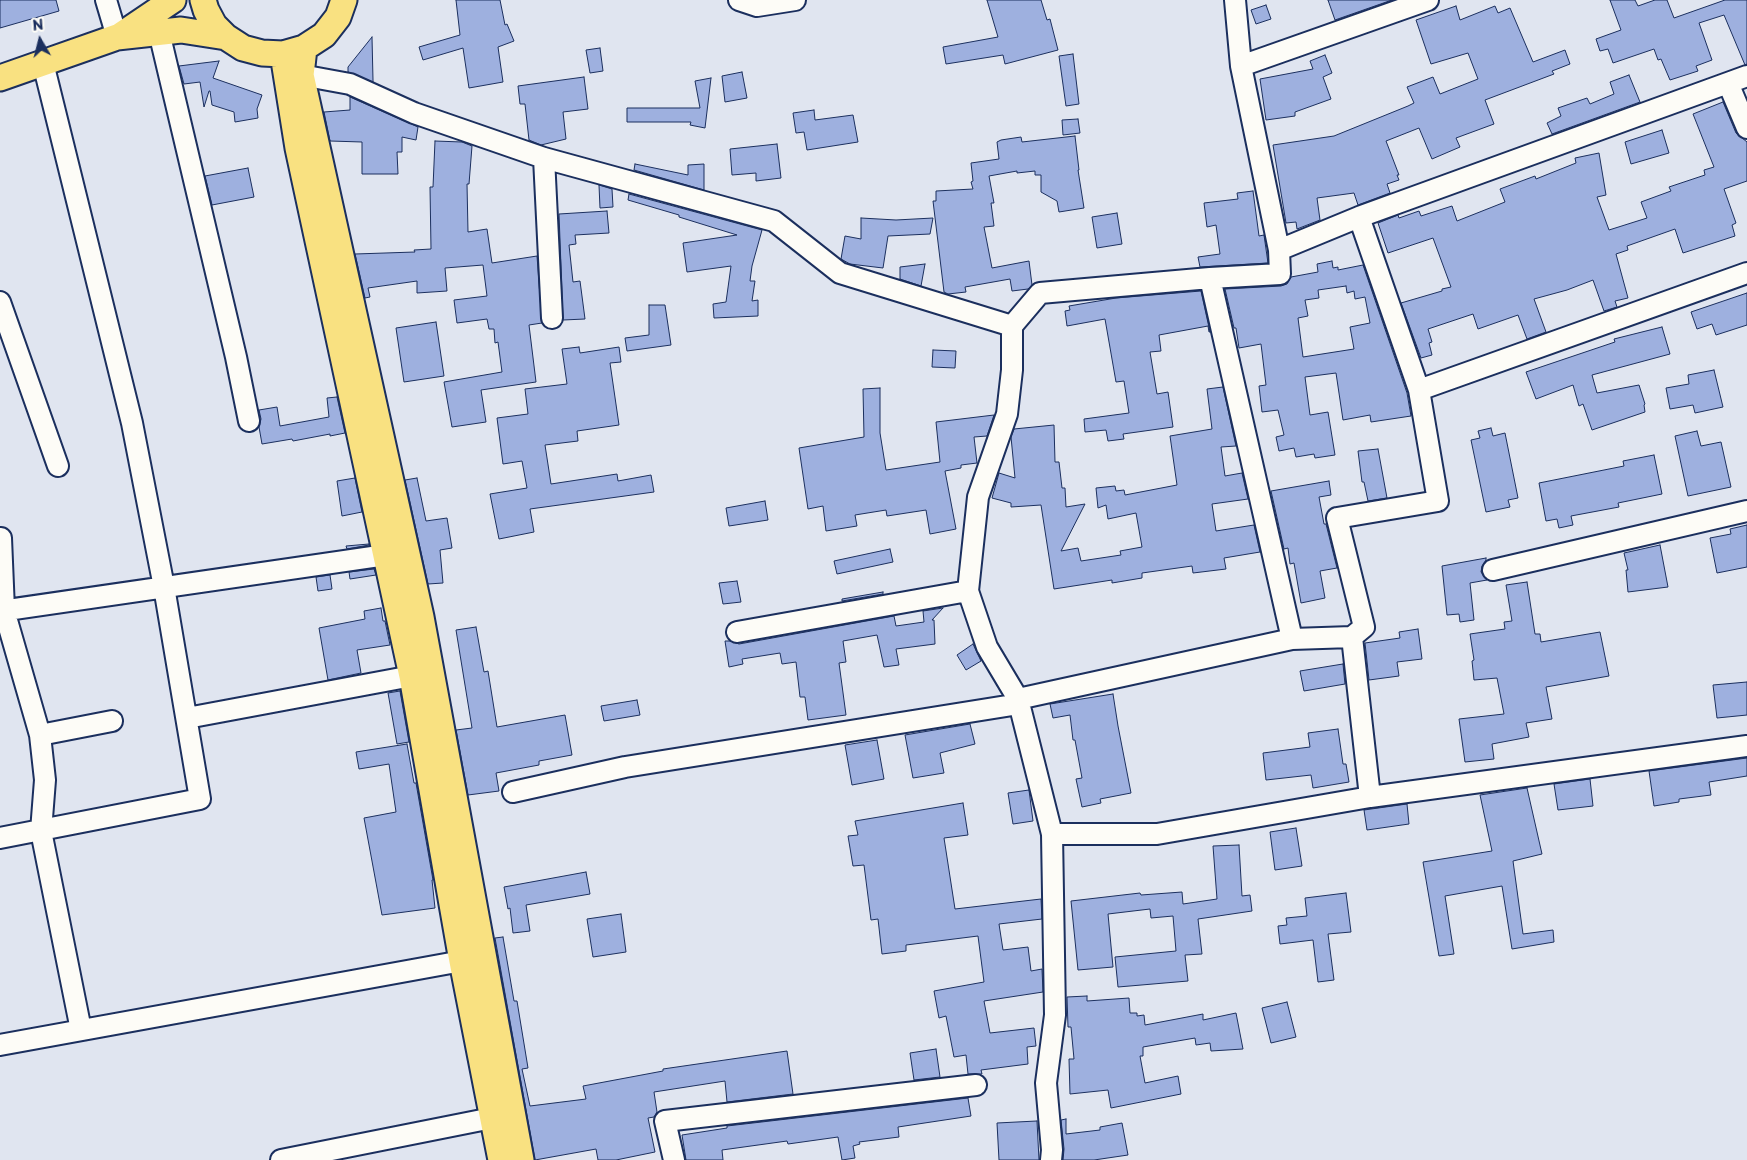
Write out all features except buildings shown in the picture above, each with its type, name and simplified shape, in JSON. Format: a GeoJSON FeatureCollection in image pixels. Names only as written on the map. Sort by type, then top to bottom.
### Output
{"type":"FeatureCollection","features":[{"type":"Feature","properties":{"kind":"main road"},"geometry":{"type":"LineString","coordinates":[[118,37],[173,0]]}},
{"type":"Feature","properties":{"kind":"main road"},"geometry":{"type":"LineString","coordinates":[[203,0],[214,25],[226,37],[243,48],[262,54],[294,51],[324,35],[338,17],[344,0]]}},
{"type":"Feature","properties":{"kind":"main road"},"geometry":{"type":"LineString","coordinates":[[0,78],[118,37],[181,30],[226,37]]}},
{"type":"Feature","properties":{"kind":"main road"},"geometry":{"type":"LineString","coordinates":[[294,51],[301,75],[420,617],[520,1160]]}},
{"type":"Feature","properties":{"kind":"main road"},"geometry":{"type":"LineString","coordinates":[[294,51],[298,148],[412,676],[462,961],[501,1160]]}},
{"type":"Feature","properties":{"kind":"street"},"geometry":{"type":"LineString","coordinates":[[106,0],[118,37]]}},
{"type":"Feature","properties":{"kind":"street"},"geometry":{"type":"LineString","coordinates":[[739,0],[757,6],[795,0]]}},
{"type":"Feature","properties":{"kind":"street"},"geometry":{"type":"LineString","coordinates":[[1052,1160],[1046,1083],[1055,1015],[1052,834],[1019,701],[987,647],[968,591],[978,497],[1007,414],[1012,370],[1012,326],[1040,293],[1210,278],[1280,274],[1279,250],[1241,66],[1235,0]]}},
{"type":"Feature","properties":{"kind":"street"},"geometry":{"type":"LineString","coordinates":[[1241,66],[1428,0]]}},
{"type":"Feature","properties":{"kind":"street"},"geometry":{"type":"LineString","coordinates":[[159,32],[236,357],[249,421]]}},
{"type":"Feature","properties":{"kind":"street"},"geometry":{"type":"LineString","coordinates":[[0,838],[200,799],[188,718],[132,423],[43,63]]}},
{"type":"Feature","properties":{"kind":"street"},"geometry":{"type":"LineString","coordinates":[[301,75],[350,84],[414,114],[544,158],[774,221],[840,273],[1012,326]]}},
{"type":"Feature","properties":{"kind":"street"},"geometry":{"type":"LineString","coordinates":[[1279,250],[1359,217],[1747,76]]}},
{"type":"Feature","properties":{"kind":"street"},"geometry":{"type":"LineString","coordinates":[[1728,83],[1747,128]]}},
{"type":"Feature","properties":{"kind":"street"},"geometry":{"type":"LineString","coordinates":[[544,158],[552,318]]}},
{"type":"Feature","properties":{"kind":"street"},"geometry":{"type":"LineString","coordinates":[[513,792],[635,766],[1019,701],[1292,639],[1352,637],[1364,627],[1337,518],[1438,501],[1418,390],[1359,217]]}},
{"type":"Feature","properties":{"kind":"street"},"geometry":{"type":"LineString","coordinates":[[1418,390],[1747,274]]}},
{"type":"Feature","properties":{"kind":"street"},"geometry":{"type":"LineString","coordinates":[[1210,278],[1292,639]]}},
{"type":"Feature","properties":{"kind":"street"},"geometry":{"type":"LineString","coordinates":[[0,302],[58,466]]}},
{"type":"Feature","properties":{"kind":"street"},"geometry":{"type":"LineString","coordinates":[[1493,570],[1747,511]]}},
{"type":"Feature","properties":{"kind":"street"},"geometry":{"type":"LineString","coordinates":[[2,538],[2,610],[40,735],[45,780],[41,831],[81,1030]]}},
{"type":"Feature","properties":{"kind":"street"},"geometry":{"type":"LineString","coordinates":[[2,610],[386,555]]}},
{"type":"Feature","properties":{"kind":"street"},"geometry":{"type":"LineString","coordinates":[[737,632],[968,591]]}},
{"type":"Feature","properties":{"kind":"street"},"geometry":{"type":"LineString","coordinates":[[1352,637],[1370,797]]}},
{"type":"Feature","properties":{"kind":"street"},"geometry":{"type":"LineString","coordinates":[[188,718],[412,676]]}},
{"type":"Feature","properties":{"kind":"street"},"geometry":{"type":"LineString","coordinates":[[40,735],[112,721]]}},
{"type":"Feature","properties":{"kind":"street"},"geometry":{"type":"LineString","coordinates":[[1052,834],[1156,834],[1370,797],[1747,746]]}},
{"type":"Feature","properties":{"kind":"street"},"geometry":{"type":"LineString","coordinates":[[0,1045],[462,961]]}},
{"type":"Feature","properties":{"kind":"street"},"geometry":{"type":"LineString","coordinates":[[674,1160],[665,1121],[976,1085]]}},
{"type":"Feature","properties":{"kind":"street"},"geometry":{"type":"LineString","coordinates":[[280,1160],[492,1118]]}}]}
